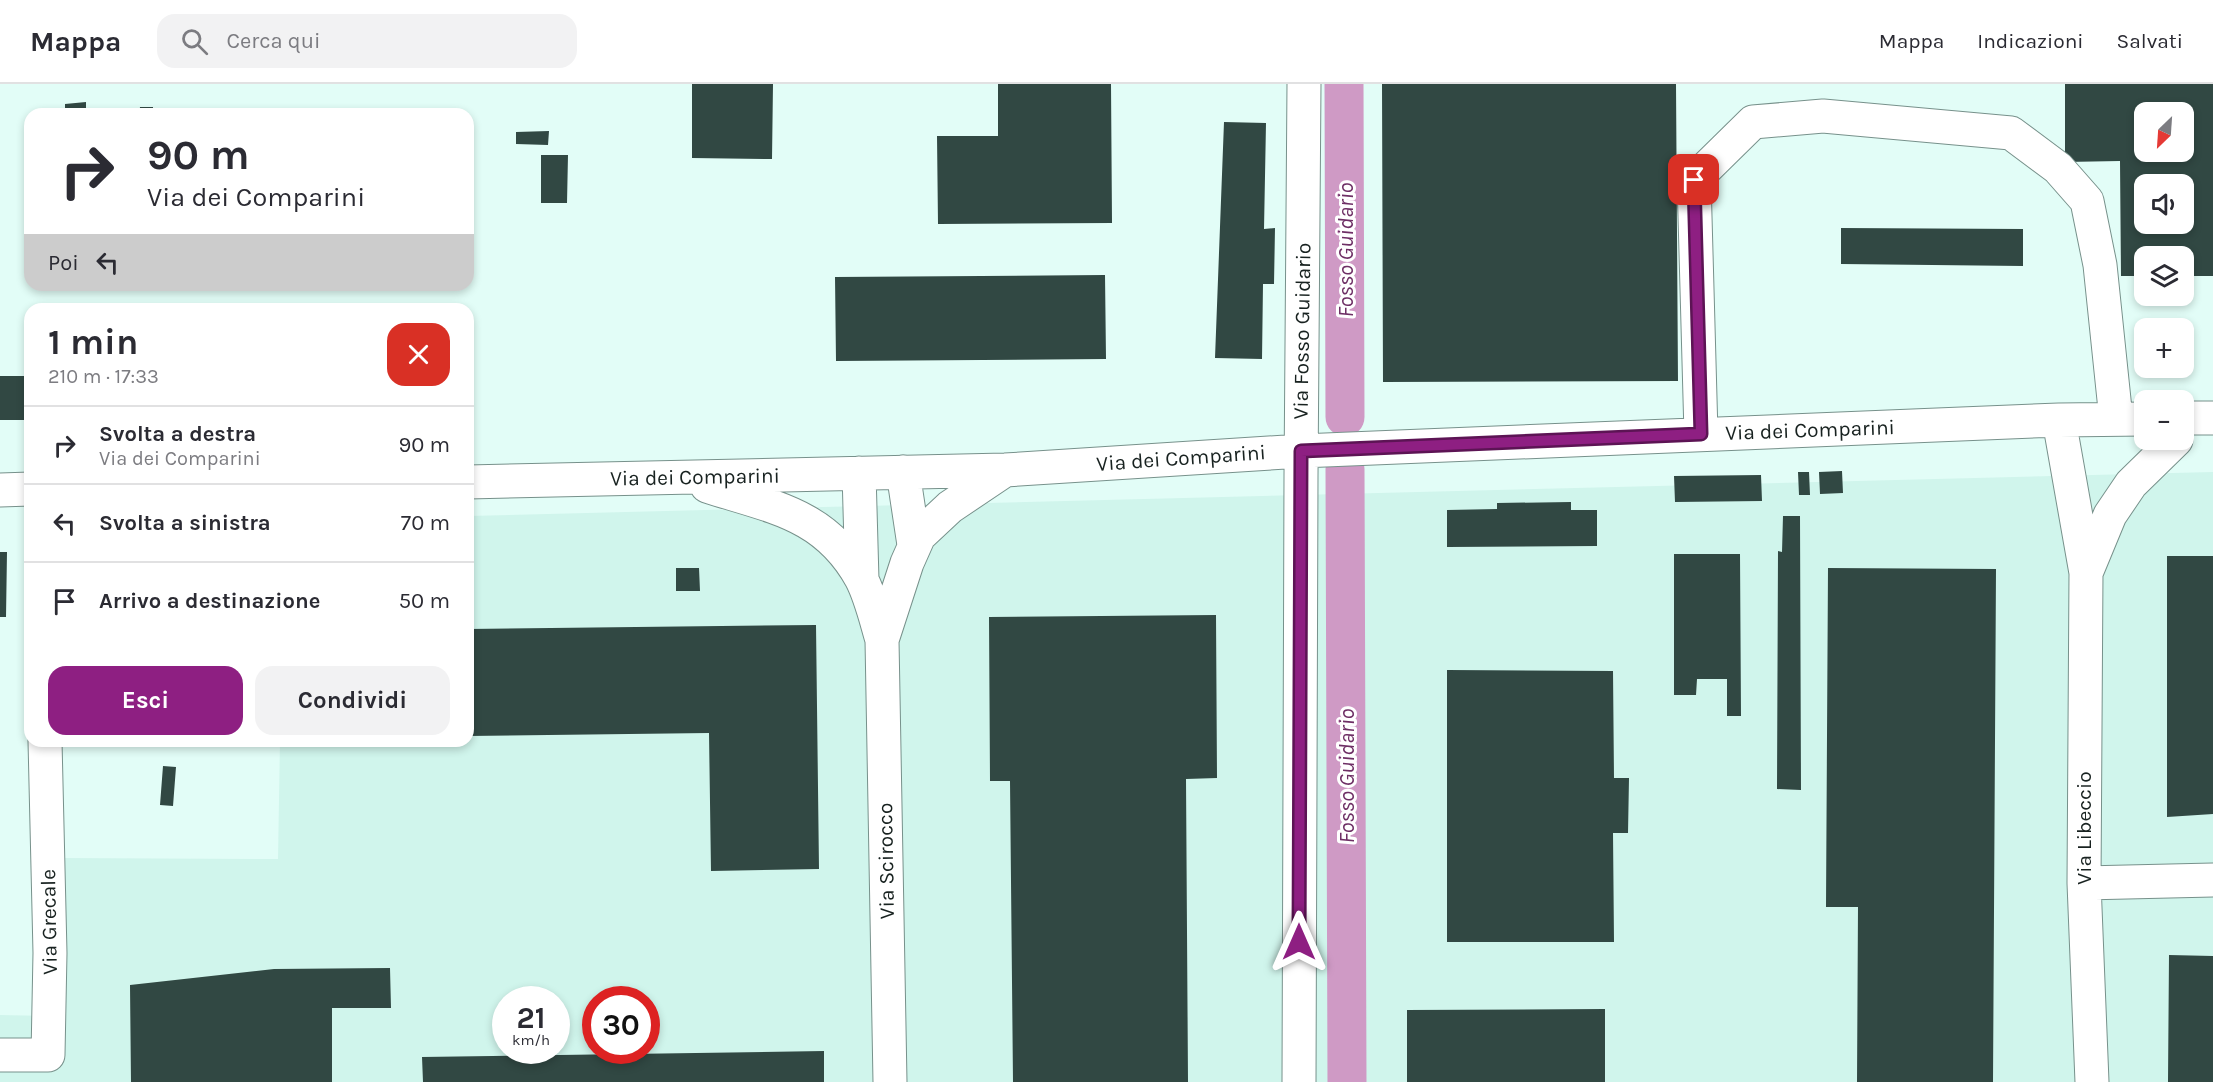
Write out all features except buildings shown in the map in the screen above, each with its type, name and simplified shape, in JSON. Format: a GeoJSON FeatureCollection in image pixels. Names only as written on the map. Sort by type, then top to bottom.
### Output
{"type":"FeatureCollection","features":[{"type":"Feature","properties":{"kind":"street","name":"Via Fosso Guidario"},"geometry":{"type":"LineString","coordinates":[[1299,1082],[1304,84]]}},
{"type":"Feature","properties":{"kind":"street"},"geometry":{"type":"LineString","coordinates":[[1701,434],[1694,180],[1753,122],[1822,116],[2011,133],[2058,168],[2087,201],[2130,419]]}},
{"type":"Feature","properties":{"kind":"street","name":"Via dei Comparini"},"geometry":{"type":"LineString","coordinates":[[474,482],[1005,470],[1301,451],[2130,419]]}},
{"type":"Feature","properties":{"kind":"street","name":"Via Libeccio"},"geometry":{"type":"LineString","coordinates":[[2059,420],[2086,573],[2084,883],[2092,1082]]}},
{"type":"Feature","properties":{"kind":"street","name":"Via Libeccio"},"geometry":{"type":"LineString","coordinates":[[2086,573],[2110,515],[2131,484],[2166,450]]}},
{"type":"Feature","properties":{"kind":"street","name":"Via Scirocco"},"geometry":{"type":"LineString","coordinates":[[882,640],[919,536],[939,516],[1005,470]]}},
{"type":"Feature","properties":{"kind":"street","name":"Via Scirocco"},"geometry":{"type":"LineString","coordinates":[[903,472],[914,545]]}},
{"type":"Feature","properties":{"kind":"street","name":"Via Scirocco"},"geometry":{"type":"LineString","coordinates":[[859,473],[862,580]]}},
{"type":"Feature","properties":{"kind":"street","name":"Via Scirocco"},"geometry":{"type":"LineString","coordinates":[[685,478],[760,502],[811,524],[828,535],[844,553],[862,580],[882,640],[890,1082]]}},
{"type":"Feature","properties":{"kind":"street"},"geometry":{"type":"LineString","coordinates":[[0,489],[24,489]]}},
{"type":"Feature","properties":{"kind":"street","name":"Via Grecale"},"geometry":{"type":"LineString","coordinates":[[0,1055],[48,1055],[50,953],[45,747]]}},
{"type":"Feature","properties":{"kind":"street"},"geometry":{"type":"LineString","coordinates":[[2084,883],[2213,880]]}},
{"type":"Feature","properties":{"kind":"shaded area"},"geometry":{"type":"Polygon","coordinates":[[[2213,472],[2213,1082],[0,1082],[0,1015],[49,1016],[63,858],[278,859],[280,747],[474,747],[474,516],[2213,472]]]}},
{"type":"Feature","properties":{"kind":"waterway","name":"Fosso Guidario"},"geometry":{"type":"LineString","coordinates":[[1344,84],[1345,417]]}},
{"type":"Feature","properties":{"kind":"waterway","name":"Fosso Guidario"},"geometry":{"type":"LineString","coordinates":[[1345,469],[1347,1082]]}},
{"type":"Feature","properties":{"kind":"route"},"geometry":{"type":"LineString","coordinates":[[1299,942],[1301,451],[1701,434],[1694,180]]}}]}
